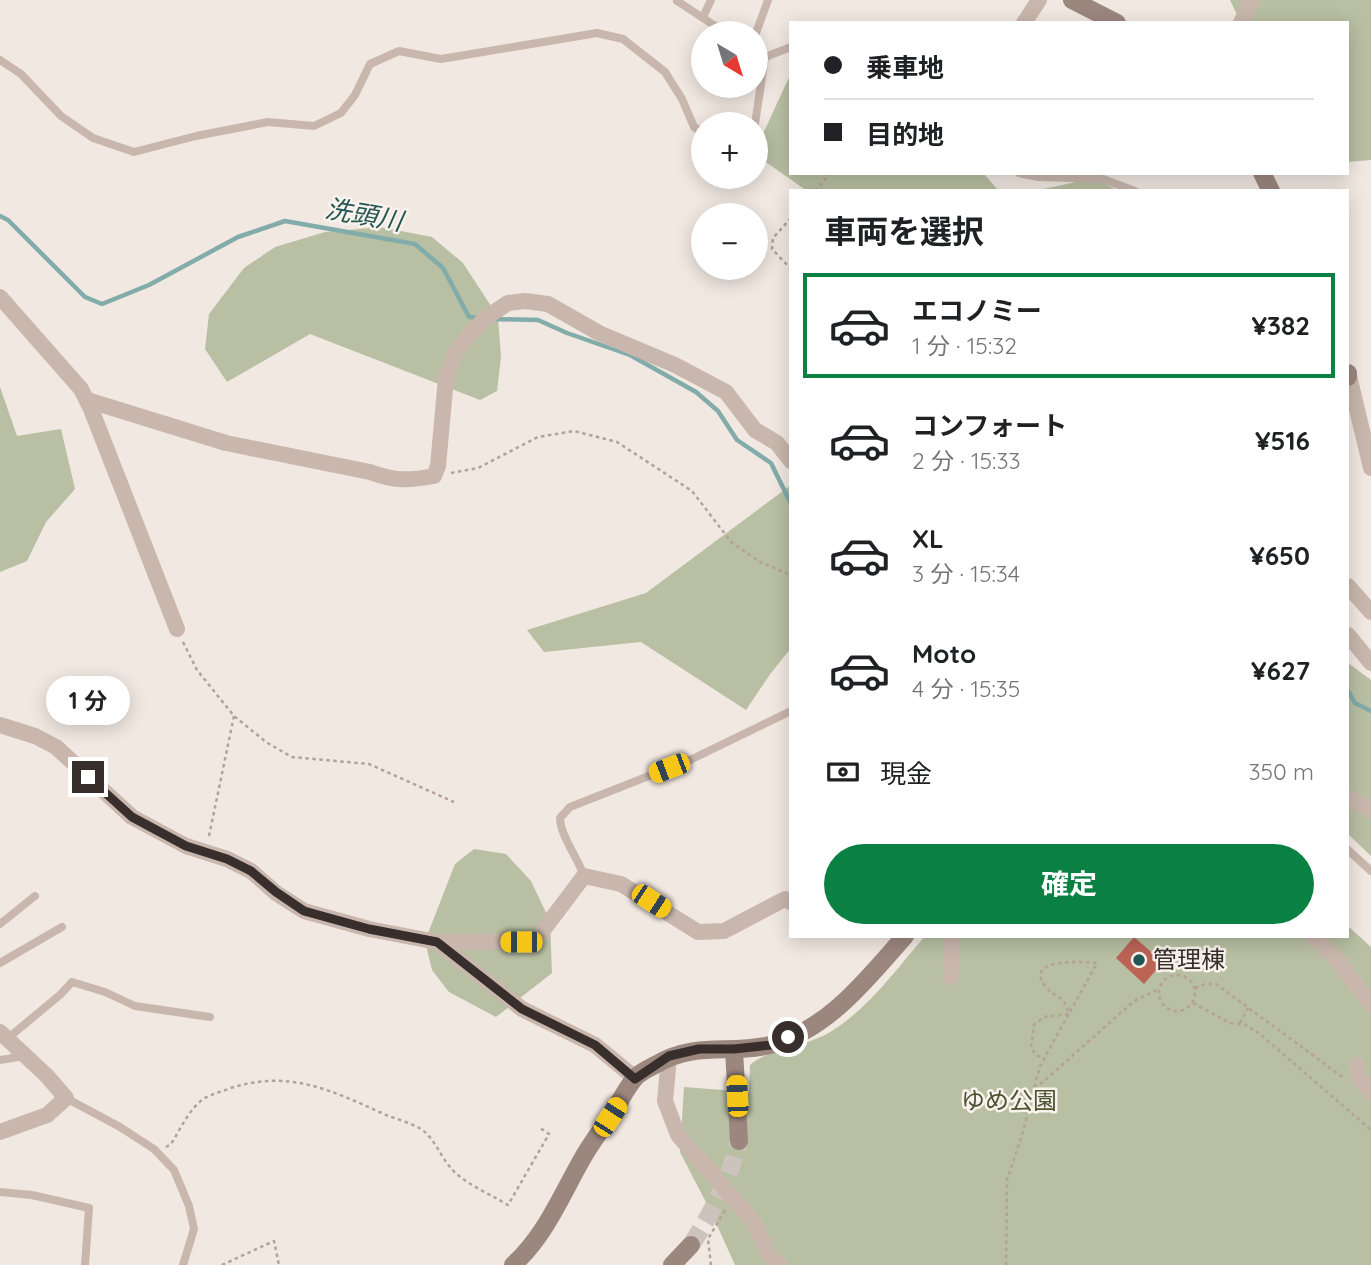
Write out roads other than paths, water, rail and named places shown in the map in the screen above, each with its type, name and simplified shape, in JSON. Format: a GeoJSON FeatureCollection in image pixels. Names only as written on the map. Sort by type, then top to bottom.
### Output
{"type":"FeatureCollection","features":[{"type":"Feature","properties":{"kind":"street"},"geometry":{"type":"LineString","coordinates":[[1025,21],[1039,0]]}},
{"type":"Feature","properties":{"kind":"street"},"geometry":{"type":"LineString","coordinates":[[1072,0],[1113,21]]}},
{"type":"Feature","properties":{"kind":"street"},"geometry":{"type":"LineString","coordinates":[[1242,21],[1251,0]]}},
{"type":"Feature","properties":{"kind":"street"},"geometry":{"type":"LineString","coordinates":[[86,400],[226,443],[370,472],[391,480],[410,481],[434,476],[438,466],[446,378],[456,351],[484,319],[508,303],[526,301],[548,304],[599,333],[675,365],[726,392],[755,430],[777,443],[789,458]]}},
{"type":"Feature","properties":{"kind":"street"},"geometry":{"type":"LineString","coordinates":[[3,303],[81,390],[177,629]]}},
{"type":"Feature","properties":{"kind":"street"},"geometry":{"type":"LineString","coordinates":[[1349,379],[1371,468]]}},
{"type":"Feature","properties":{"kind":"street"},"geometry":{"type":"LineString","coordinates":[[1349,587],[1371,612]]}},
{"type":"Feature","properties":{"kind":"street"},"geometry":{"type":"LineString","coordinates":[[1349,636],[1371,663]]}},
{"type":"Feature","properties":{"kind":"street"},"geometry":{"type":"LineString","coordinates":[[0,725],[56,747],[132,817],[186,846],[206,851],[251,871],[304,911],[369,929],[437,942],[536,941],[583,876],[621,884],[698,932],[724,931],[785,899],[789,901]]}},
{"type":"Feature","properties":{"kind":"street"},"geometry":{"type":"LineString","coordinates":[[1349,798],[1371,811]]}},
{"type":"Feature","properties":{"kind":"street"},"geometry":{"type":"LineString","coordinates":[[513,1265],[555,1215],[585,1155],[635,1079],[669,1056],[699,1049],[771,1045],[806,1030],[834,1011],[871,976],[903,938]]}},
{"type":"Feature","properties":{"kind":"street"},"geometry":{"type":"LineString","coordinates":[[950,977],[952,938]]}},
{"type":"Feature","properties":{"kind":"street"},"geometry":{"type":"LineString","coordinates":[[1314,938],[1335,957],[1371,1004]]}},
{"type":"Feature","properties":{"kind":"street"},"geometry":{"type":"LineString","coordinates":[[437,942],[522,1009],[595,1045],[635,1079]]}},
{"type":"Feature","properties":{"kind":"street"},"geometry":{"type":"LineString","coordinates":[[0,1132],[47,1115],[66,1098],[47,1076],[3,1036]]}},
{"type":"Feature","properties":{"kind":"street"},"geometry":{"type":"LineString","coordinates":[[734,1049],[740,1141]]}},
{"type":"Feature","properties":{"kind":"street"},"geometry":{"type":"LineString","coordinates":[[669,1056],[665,1101],[678,1135],[754,1222],[768,1254],[780,1265]]}},
{"type":"Feature","properties":{"kind":"street"},"geometry":{"type":"LineString","coordinates":[[1357,1065],[1357,1076],[1367,1089]]}},
{"type":"Feature","properties":{"kind":"street"},"geometry":{"type":"LineString","coordinates":[[672,1265],[691,1245]]}},
{"type":"Feature","properties":{"kind":"lane"},"geometry":{"type":"LineString","coordinates":[[703,17],[711,0]]}},
{"type":"Feature","properties":{"kind":"lane"},"geometry":{"type":"LineString","coordinates":[[760,21],[768,0]]}},
{"type":"Feature","properties":{"kind":"lane"},"geometry":{"type":"LineString","coordinates":[[677,1],[709,21]]}},
{"type":"Feature","properties":{"kind":"lane"},"geometry":{"type":"LineString","coordinates":[[0,60],[21,74],[71,123],[93,138],[134,152],[268,122],[314,125],[341,113],[355,95],[370,64],[399,51],[441,59],[597,33],[623,39],[665,72],[691,120]]}},
{"type":"Feature","properties":{"kind":"lane"},"geometry":{"type":"LineString","coordinates":[[768,56],[789,48]]}},
{"type":"Feature","properties":{"kind":"lane"},"geometry":{"type":"LineString","coordinates":[[1028,175],[1103,179],[1130,189]]}},
{"type":"Feature","properties":{"kind":"lane"},"geometry":{"type":"LineString","coordinates":[[583,876],[578,858],[560,827],[560,818],[570,807],[692,759],[789,712]]}},
{"type":"Feature","properties":{"kind":"lane"},"geometry":{"type":"LineString","coordinates":[[1349,851],[1371,871]]}},
{"type":"Feature","properties":{"kind":"lane"},"geometry":{"type":"LineString","coordinates":[[0,924],[35,896]]}},
{"type":"Feature","properties":{"kind":"lane"},"geometry":{"type":"LineString","coordinates":[[0,963],[62,927]]}},
{"type":"Feature","properties":{"kind":"lane"},"geometry":{"type":"LineString","coordinates":[[3,1036],[61,994],[72,982],[105,992],[135,1006],[210,1017]]}},
{"type":"Feature","properties":{"kind":"lane"},"geometry":{"type":"LineString","coordinates":[[0,1060],[26,1056]]}},
{"type":"Feature","properties":{"kind":"lane"},"geometry":{"type":"LineString","coordinates":[[66,1098],[120,1127],[158,1153],[174,1170],[189,1206],[194,1229],[183,1265]]}},
{"type":"Feature","properties":{"kind":"lane"},"geometry":{"type":"LineString","coordinates":[[0,1192],[32,1195],[89,1208],[85,1265]]}},
{"type":"Feature","properties":{"kind":"waterway","name":"洗頭川"},"geometry":{"type":"LineString","coordinates":[[0,216],[8,220],[85,297],[102,304],[149,285],[238,237],[285,221],[415,244],[443,268],[469,317],[480,318]]}},
{"type":"Feature","properties":{"kind":"waterway","name":"洗頭川"},"geometry":{"type":"LineString","coordinates":[[492,319],[538,320],[630,355],[696,392],[718,411],[737,440],[771,463],[789,500]]}},
{"type":"Feature","properties":{"kind":"waterway","name":"洗頭川"},"geometry":{"type":"LineString","coordinates":[[1349,693],[1355,703],[1371,711]]}},
{"type":"Feature","properties":{"kind":"tunnel"},"geometry":{"type":"LineString","coordinates":[[691,1245],[720,1195],[739,1141]]}},
{"type":"Feature","properties":{"kind":"place","name":"管理棟"},"geometry":{"type":"Point","coordinates":[1139,960]}},
{"type":"Feature","properties":{"kind":"park label","name":"ゆめ公園"},"geometry":{"type":"Point","coordinates":[1009,1101]}}]}
